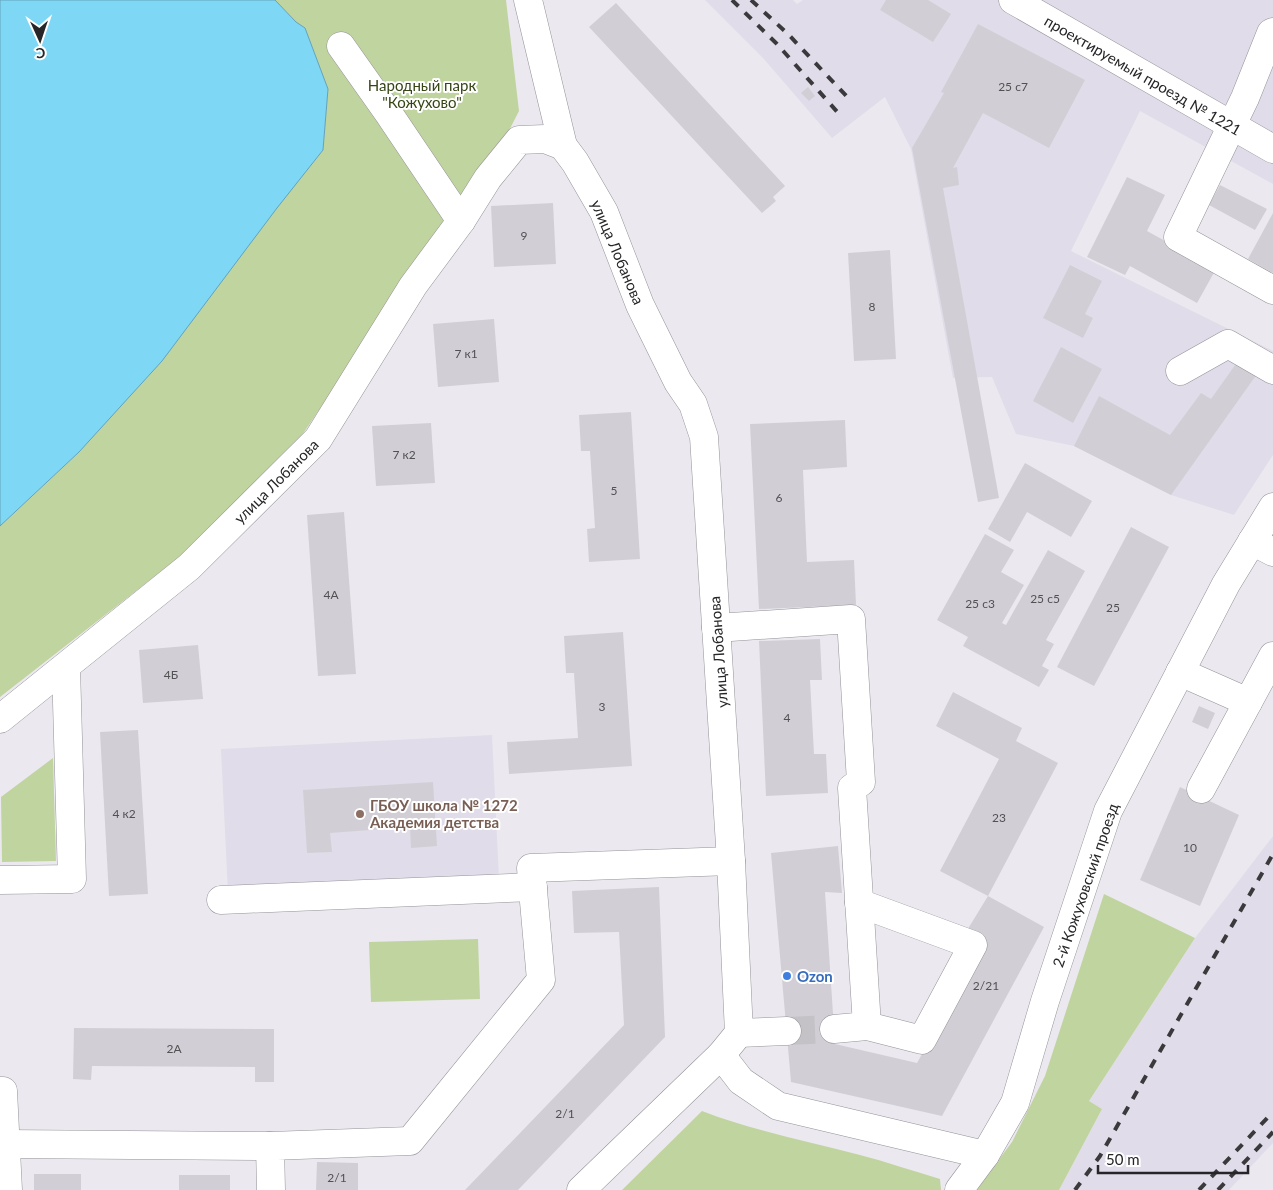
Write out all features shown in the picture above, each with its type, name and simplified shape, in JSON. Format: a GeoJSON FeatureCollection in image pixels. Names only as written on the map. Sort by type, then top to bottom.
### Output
{"type":"FeatureCollection","features":[{"type":"Feature","properties":{"kind":"street"},"geometry":{"type":"LineString","coordinates":[[528,0],[563,146]]}},
{"type":"Feature","properties":{"kind":"street","name":"проектируемый проезд № 1221"},"geometry":{"type":"LineString","coordinates":[[1014,0],[1273,149]]}},
{"type":"Feature","properties":{"kind":"street"},"geometry":{"type":"LineString","coordinates":[[1273,32],[1245,98],[1178,237],[1273,290]]}},
{"type":"Feature","properties":{"kind":"street"},"geometry":{"type":"LineString","coordinates":[[341,46],[461,221]]}},
{"type":"Feature","properties":{"kind":"street","name":"улица Лобанова"},"geometry":{"type":"LineString","coordinates":[[0,719],[189,567],[318,439],[413,286],[461,221],[488,178],[519,140],[545,139],[563,146],[604,212],[640,305],[678,382],[693,404],[704,437],[731,860],[739,1032]]}},
{"type":"Feature","properties":{"kind":"street"},"geometry":{"type":"LineString","coordinates":[[1180,371],[1228,344],[1273,370]]}},
{"type":"Feature","properties":{"kind":"street","name":"2-й Кожуховский проезд"},"geometry":{"type":"LineString","coordinates":[[959,1190],[985,1155],[1016,1103],[1044,1001],[1108,811],[1226,584],[1262,546],[1273,507]]}},
{"type":"Feature","properties":{"kind":"street"},"geometry":{"type":"LineString","coordinates":[[716,628],[850,618],[861,782],[852,788],[867,1026]]}},
{"type":"Feature","properties":{"kind":"street"},"geometry":{"type":"LineString","coordinates":[[1201,789],[1273,656]]}},
{"type":"Feature","properties":{"kind":"street"},"geometry":{"type":"LineString","coordinates":[[0,880],[72,879],[66,667]]}},
{"type":"Feature","properties":{"kind":"street"},"geometry":{"type":"LineString","coordinates":[[1180,672],[1248,702]]}},
{"type":"Feature","properties":{"kind":"street"},"geometry":{"type":"LineString","coordinates":[[5,1144],[270,1146],[410,1140],[541,980],[531,868],[731,860]]}},
{"type":"Feature","properties":{"kind":"street"},"geometry":{"type":"LineString","coordinates":[[221,900],[533,887]]}},
{"type":"Feature","properties":{"kind":"street"},"geometry":{"type":"LineString","coordinates":[[834,1029],[867,1026],[922,1040],[973,945],[859,903]]}},
{"type":"Feature","properties":{"kind":"street"},"geometry":{"type":"LineString","coordinates":[[581,1190],[721,1055],[739,1032],[786,1031]]}},
{"type":"Feature","properties":{"kind":"street"},"geometry":{"type":"LineString","coordinates":[[721,1055],[741,1081],[778,1106],[985,1155]]}},
{"type":"Feature","properties":{"kind":"street"},"geometry":{"type":"LineString","coordinates":[[0,1091],[3,1091],[8,1190]]}},
{"type":"Feature","properties":{"kind":"street"},"geometry":{"type":"LineString","coordinates":[[270,1146],[271,1190]]}},
{"type":"Feature","properties":{"kind":"shaded area"},"geometry":{"type":"Polygon","coordinates":[[[705,0],[793,0],[797,4],[803,0],[1273,0],[1273,184],[1140,111],[1071,251],[1273,351],[1273,455],[1234,515],[1171,495],[1074,446],[1016,434],[992,377],[953,378],[911,149],[885,97],[832,138],[763,58],[705,0]]]}},
{"type":"Feature","properties":{"kind":"shaded area","name":"ГБОУ школа № 1272 Академия детства"},"geometry":{"type":"Polygon","coordinates":[[[492,735],[499,879],[228,893],[221,749],[492,735]]]}},
{"type":"Feature","properties":{"kind":"shaded area"},"geometry":{"type":"Polygon","coordinates":[[[1273,836],[1273,1143],[1229,1190],[1059,1190],[1102,1109],[1089,1101],[1195,938],[1273,836]]]}},
{"type":"Feature","properties":{"kind":"green space","name":"Народный парк \"Кожухово\""},"geometry":{"type":"Polygon","coordinates":[[[275,0],[506,0],[519,111],[495,158],[394,300],[302,435],[182,555],[0,697],[0,526],[79,452],[323,150],[328,89],[305,28],[296,22],[275,0]]]}},
{"type":"Feature","properties":{"kind":"green space"},"geometry":{"type":"Polygon","coordinates":[[[53,758],[56,861],[2,862],[1,797],[53,758]]]}},
{"type":"Feature","properties":{"kind":"green space"},"geometry":{"type":"Polygon","coordinates":[[[1104,894],[1195,938],[1089,1101],[1102,1109],[1059,1190],[976,1190],[1012,1142],[1045,1076],[1104,894]]]}},
{"type":"Feature","properties":{"kind":"green space"},"geometry":{"type":"Polygon","coordinates":[[[478,939],[480,999],[371,1002],[369,942],[478,939]]]}},
{"type":"Feature","properties":{"kind":"green space"},"geometry":{"type":"Polygon","coordinates":[[[702,1111],[761,1130],[870,1158],[940,1179],[941,1190],[622,1190],[702,1111]]]}},
{"type":"Feature","properties":{"kind":"water"},"geometry":{"type":"Polygon","coordinates":[[[0,0],[275,0],[296,22],[305,28],[328,89],[323,150],[162,361],[79,452],[0,526],[0,0]]]}},
{"type":"Feature","properties":{"kind":"building"},"geometry":{"type":"Polygon","coordinates":[[[886,0],[928,0],[951,14],[933,42],[880,10],[886,0]]]}},
{"type":"Feature","properties":{"kind":"building"},"geometry":{"type":"Polygon","coordinates":[[[616,3],[785,186],[773,197],[776,201],[762,213],[589,27],[616,3]]]}},
{"type":"Feature","properties":{"kind":"building"},"geometry":{"type":"Polygon","coordinates":[[[978,24],[1085,80],[1049,148],[983,113],[953,168],[957,167],[959,185],[943,188],[999,498],[978,502],[912,148],[944,93],[941,92],[978,24]]]}},
{"type":"Feature","properties":{"kind":"building"},"geometry":{"type":"Polygon","coordinates":[[[808,87],[815,96],[809,101],[801,93],[808,87]]]}},
{"type":"Feature","properties":{"kind":"building"},"geometry":{"type":"Polygon","coordinates":[[[1127,177],[1165,195],[1147,231],[1216,269],[1197,303],[1130,266],[1125,275],[1087,257],[1127,177]]]}},
{"type":"Feature","properties":{"kind":"building"},"geometry":{"type":"Polygon","coordinates":[[[1220,185],[1267,209],[1255,230],[1209,205],[1220,185]]]}},
{"type":"Feature","properties":{"kind":"building"},"geometry":{"type":"Polygon","coordinates":[[[553,203],[556,264],[494,267],[491,206],[553,203]]]}},
{"type":"Feature","properties":{"kind":"building"},"geometry":{"type":"Polygon","coordinates":[[[1273,213],[1273,273],[1248,259],[1273,213]]]}},
{"type":"Feature","properties":{"kind":"building"},"geometry":{"type":"Polygon","coordinates":[[[890,250],[896,359],[854,361],[848,253],[890,250]]]}},
{"type":"Feature","properties":{"kind":"building"},"geometry":{"type":"Polygon","coordinates":[[[1070,265],[1102,281],[1085,314],[1093,318],[1083,338],[1043,318],[1070,265]]]}},
{"type":"Feature","properties":{"kind":"building"},"geometry":{"type":"Polygon","coordinates":[[[494,319],[499,382],[438,387],[433,324],[494,319]]]}},
{"type":"Feature","properties":{"kind":"building"},"geometry":{"type":"Polygon","coordinates":[[[1061,347],[1102,369],[1073,423],[1033,401],[1061,347]]]}},
{"type":"Feature","properties":{"kind":"building"},"geometry":{"type":"Polygon","coordinates":[[[1238,361],[1257,374],[1171,495],[1074,446],[1099,396],[1170,435],[1201,393],[1211,399],[1238,361]]]}},
{"type":"Feature","properties":{"kind":"building"},"geometry":{"type":"Polygon","coordinates":[[[631,412],[640,559],[589,562],[587,529],[595,528],[590,451],[581,451],[579,415],[631,412]]]}},
{"type":"Feature","properties":{"kind":"building"},"geometry":{"type":"Polygon","coordinates":[[[845,420],[847,467],[803,470],[807,562],[854,560],[856,605],[759,609],[750,424],[845,420]]]}},
{"type":"Feature","properties":{"kind":"building"},"geometry":{"type":"Polygon","coordinates":[[[431,423],[435,483],[376,486],[372,426],[431,423]]]}},
{"type":"Feature","properties":{"kind":"building"},"geometry":{"type":"Polygon","coordinates":[[[1025,463],[1092,501],[1071,537],[1027,512],[1010,542],[988,529],[1025,463]]]}},
{"type":"Feature","properties":{"kind":"building"},"geometry":{"type":"Polygon","coordinates":[[[344,512],[356,674],[318,676],[307,515],[344,512]]]}},
{"type":"Feature","properties":{"kind":"building"},"geometry":{"type":"Polygon","coordinates":[[[1131,527],[1169,547],[1094,686],[1057,667],[1131,527]]]}},
{"type":"Feature","properties":{"kind":"building"},"geometry":{"type":"Polygon","coordinates":[[[985,534],[1014,550],[1001,572],[1024,585],[1002,623],[1006,625],[1048,550],[1085,571],[1046,640],[1054,644],[1042,666],[1049,670],[1039,687],[963,646],[968,637],[937,620],[985,534]]]}},
{"type":"Feature","properties":{"kind":"building"},"geometry":{"type":"Polygon","coordinates":[[[623,632],[632,766],[509,774],[507,742],[578,738],[574,673],[566,673],[564,636],[623,632]]]}},
{"type":"Feature","properties":{"kind":"building"},"geometry":{"type":"Polygon","coordinates":[[[820,639],[822,680],[810,680],[814,754],[826,754],[828,793],[766,796],[759,641],[820,639]]]}},
{"type":"Feature","properties":{"kind":"building"},"geometry":{"type":"Polygon","coordinates":[[[198,645],[203,699],[143,703],[139,650],[198,645]]]}},
{"type":"Feature","properties":{"kind":"building"},"geometry":{"type":"Polygon","coordinates":[[[953,692],[1022,728],[1016,741],[1058,763],[988,896],[940,871],[999,759],[936,726],[953,692]]]}},
{"type":"Feature","properties":{"kind":"building"},"geometry":{"type":"Polygon","coordinates":[[[1199,706],[1215,713],[1208,729],[1192,722],[1199,706]]]}},
{"type":"Feature","properties":{"kind":"building"},"geometry":{"type":"Polygon","coordinates":[[[138,730],[148,894],[109,896],[100,732],[138,730]]]}},
{"type":"Feature","properties":{"kind":"building"},"geometry":{"type":"Polygon","coordinates":[[[433,782],[437,846],[411,848],[410,827],[330,833],[332,852],[307,853],[303,790],[433,782]]]}},
{"type":"Feature","properties":{"kind":"building"},"geometry":{"type":"Polygon","coordinates":[[[1180,787],[1239,815],[1200,906],[1140,880],[1180,787]]]}},
{"type":"Feature","properties":{"kind":"building"},"geometry":{"type":"Polygon","coordinates":[[[838,846],[842,893],[825,892],[835,1044],[917,1063],[984,942],[966,932],[988,896],[1044,927],[942,1116],[791,1082],[771,853],[838,846]]]}},
{"type":"Feature","properties":{"kind":"building"},"geometry":{"type":"Polygon","coordinates":[[[659,887],[665,1037],[518,1190],[465,1190],[624,1025],[619,932],[574,933],[572,891],[659,887]]]}},
{"type":"Feature","properties":{"kind":"building"},"geometry":{"type":"Polygon","coordinates":[[[74,1028],[274,1029],[274,1082],[255,1082],[255,1067],[92,1066],[91,1080],[73,1079],[74,1028]]]}},
{"type":"Feature","properties":{"kind":"building"},"geometry":{"type":"Polygon","coordinates":[[[317,1162],[358,1163],[358,1190],[316,1190],[317,1162]]]}},
{"type":"Feature","properties":{"kind":"building"},"geometry":{"type":"Polygon","coordinates":[[[34,1174],[81,1174],[81,1190],[34,1190],[34,1174]]]}},
{"type":"Feature","properties":{"kind":"building"},"geometry":{"type":"Polygon","coordinates":[[[179,1175],[230,1175],[230,1190],[179,1190],[179,1175]]]}},
{"type":"Feature","properties":{"kind":"tunnel"},"geometry":{"type":"LineString","coordinates":[[787,1031],[834,1029]]}},
{"type":"Feature","properties":{"kind":"railway"},"geometry":{"type":"LineString","coordinates":[[732,0],[777,44],[840,115]]}},
{"type":"Feature","properties":{"kind":"railway"},"geometry":{"type":"LineString","coordinates":[[751,0],[788,34],[852,102]]}},
{"type":"Feature","properties":{"kind":"railway"},"geometry":{"type":"LineString","coordinates":[[1075,1190],[1100,1156],[1273,854]]}},
{"type":"Feature","properties":{"kind":"railway"},"geometry":{"type":"LineString","coordinates":[[1199,1190],[1273,1112]]}},
{"type":"Feature","properties":{"kind":"railway"},"geometry":{"type":"LineString","coordinates":[[1218,1190],[1273,1132]]}},
{"type":"Feature","properties":{"kind":"place","name":"ГБОУ школа № 1272 Академия детства"},"geometry":{"type":"Point","coordinates":[360,814]}},
{"type":"Feature","properties":{"kind":"place","name":"Ozon"},"geometry":{"type":"Point","coordinates":[787,976]}}]}
